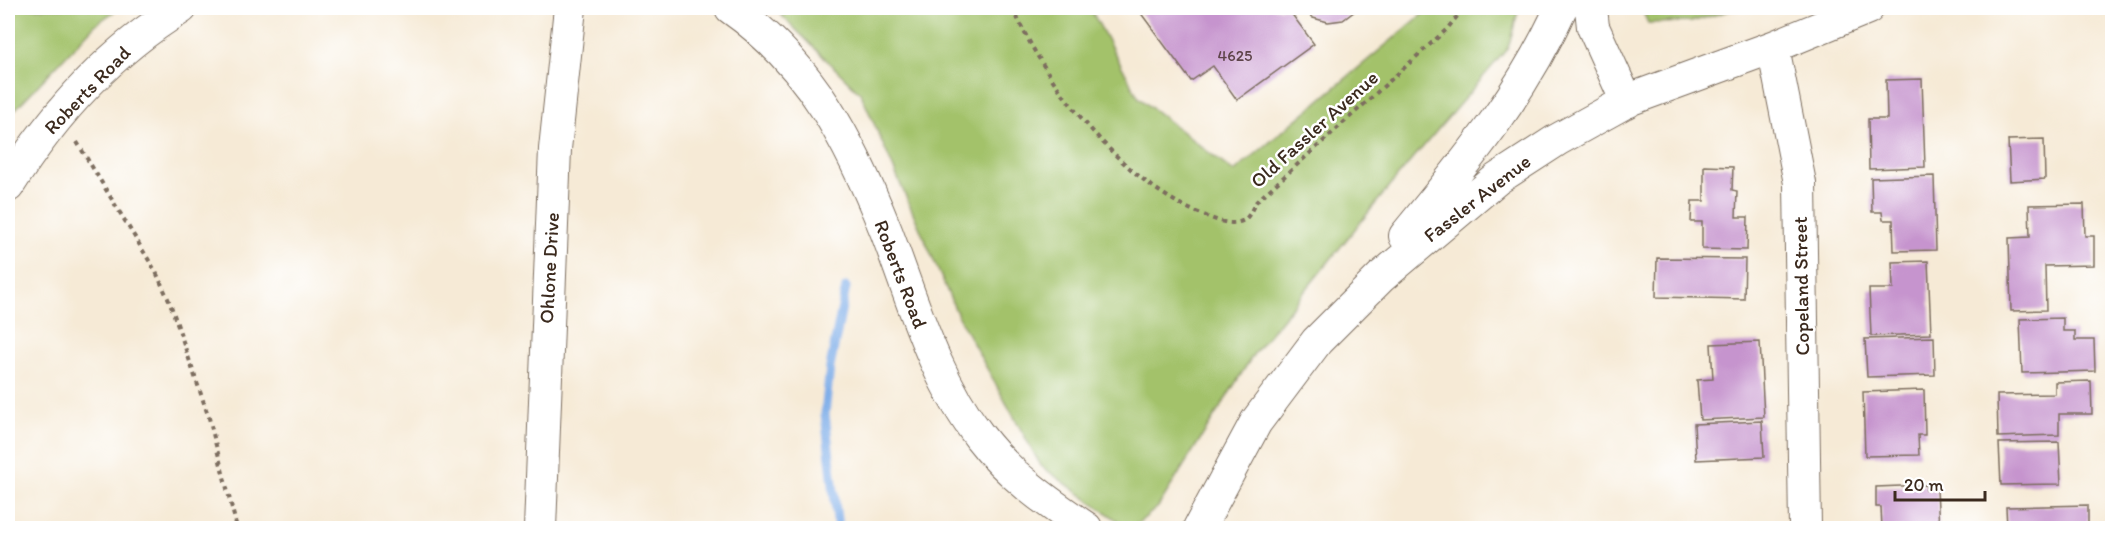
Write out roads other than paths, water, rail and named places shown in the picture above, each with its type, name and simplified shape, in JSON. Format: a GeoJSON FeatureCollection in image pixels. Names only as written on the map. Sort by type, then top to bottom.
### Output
{"type":"FeatureCollection","features":[{"type":"Feature","properties":{"kind":"street","name":"Roberts Road"},"geometry":{"type":"LineString","coordinates":[[8,186],[29,152],[60,113],[119,55],[181,8]]}},
{"type":"Feature","properties":{"kind":"street","name":"Ohlone Drive"},"geometry":{"type":"LineString","coordinates":[[540,528],[555,149],[570,8]]}},
{"type":"Feature","properties":{"kind":"street","name":"Roberts Road"},"geometry":{"type":"LineString","coordinates":[[731,8],[785,53],[821,98],[847,141],[886,232],[930,347],[945,380],[979,435],[1020,480],[1086,528]]}},
{"type":"Feature","properties":{"kind":"street"},"geometry":{"type":"LineString","coordinates":[[1339,316],[1497,121],[1527,76],[1561,8]]}},
{"type":"Feature","properties":{"kind":"street"},"geometry":{"type":"LineString","coordinates":[[1591,8],[1593,27],[1627,102]]}},
{"type":"Feature","properties":{"kind":"street","name":"Fassler Avenue"},"geometry":{"type":"LineString","coordinates":[[1199,528],[1256,422],[1298,364],[1339,316],[1425,238],[1497,179],[1557,140],[1627,102],[1773,47],[1868,8]]}},
{"type":"Feature","properties":{"kind":"street","name":"Copeland Street"},"geometry":{"type":"LineString","coordinates":[[1773,47],[1800,183],[1805,528]]}},
{"type":"Feature","properties":{"kind":"waterway"},"geometry":{"type":"LineString","coordinates":[[838,528],[825,414],[830,367],[846,287]]}}]}
